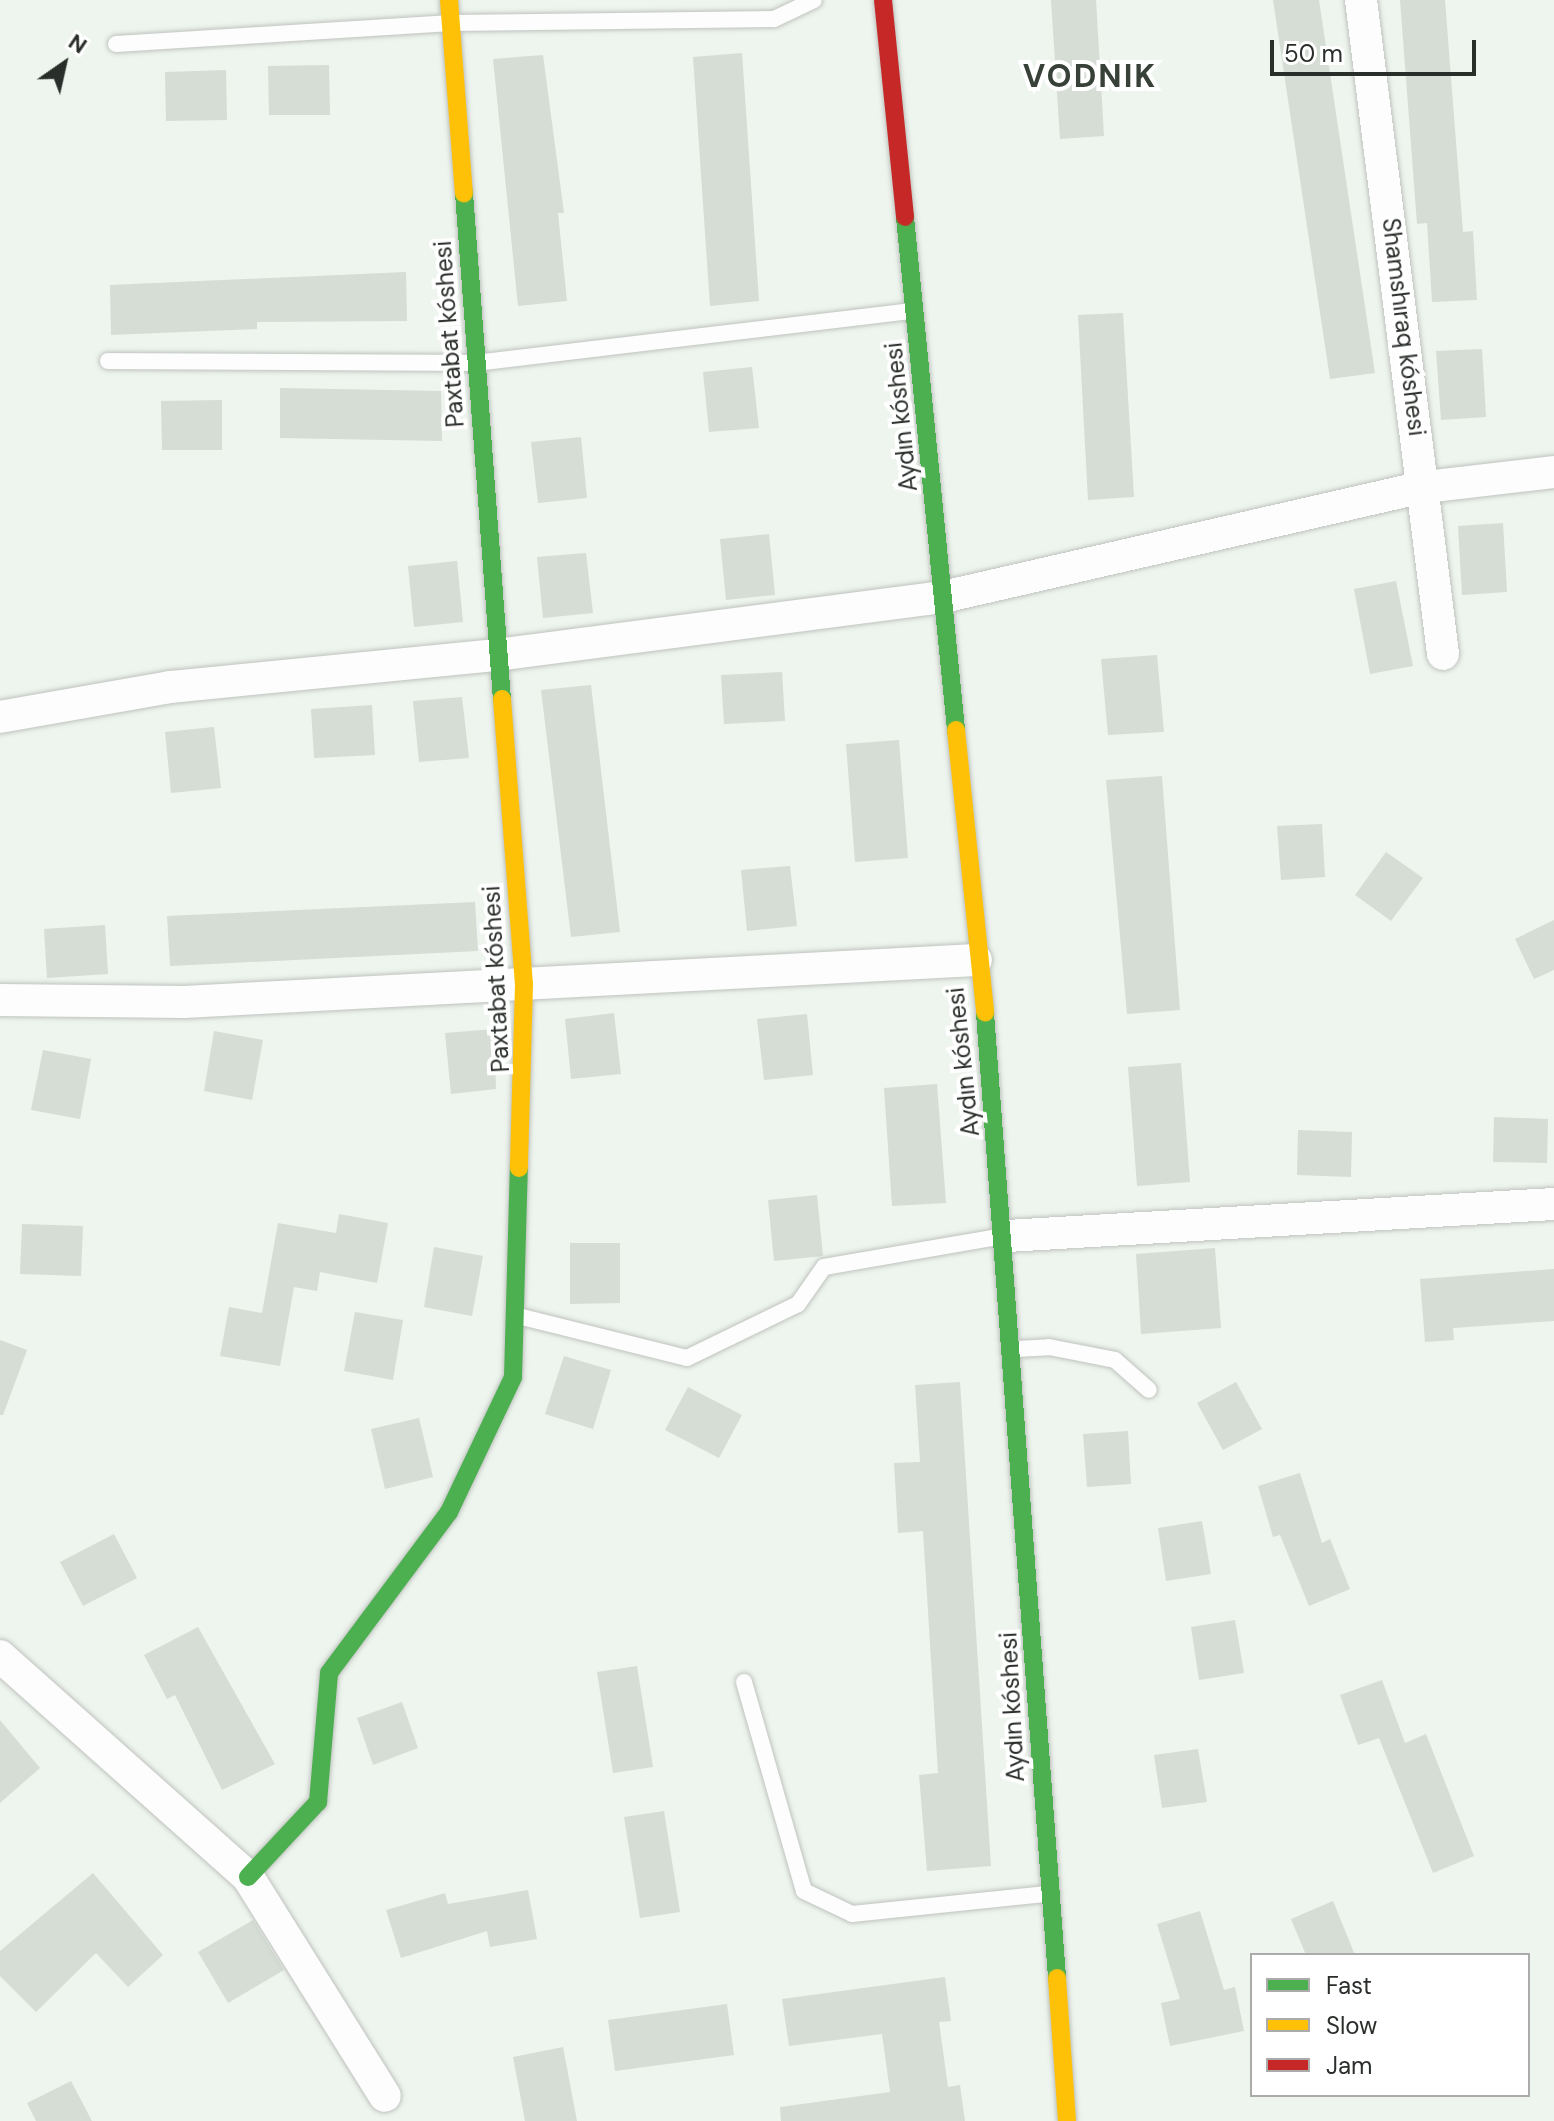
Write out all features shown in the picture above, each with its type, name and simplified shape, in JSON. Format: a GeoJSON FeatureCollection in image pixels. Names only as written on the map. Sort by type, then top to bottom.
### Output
{"type":"FeatureCollection","features":[{"type":"Feature","properties":{"kind":"street","name":"Paxtabat kóshesi"},"geometry":{"type":"LineString","coordinates":[[248,1877],[318,1802],[329,1673],[449,1512],[513,1377],[524,984],[496,655],[449,0]]}},
{"type":"Feature","properties":{"kind":"street","name":"Aydın kóshesi"},"geometry":{"type":"LineString","coordinates":[[883,0],[976,960],[1007,1236],[1047,1894],[1067,2121]]}},
{"type":"Feature","properties":{"kind":"street","name":"Shamshıraq kóshesi"},"geometry":{"type":"LineString","coordinates":[[1361,0],[1425,487],[1443,654]]}},
{"type":"Feature","properties":{"kind":"street"},"geometry":{"type":"LineString","coordinates":[[0,717],[170,687],[496,655],[943,597],[1425,487],[1554,472]]}},
{"type":"Feature","properties":{"kind":"street"},"geometry":{"type":"LineString","coordinates":[[0,1000],[184,1002],[976,960]]}},
{"type":"Feature","properties":{"kind":"street"},"geometry":{"type":"LineString","coordinates":[[1007,1236],[1554,1204]]}},
{"type":"Feature","properties":{"kind":"street"},"geometry":{"type":"LineString","coordinates":[[0,1656],[248,1877],[385,2096]]}},
{"type":"Feature","properties":{"kind":"lane"},"geometry":{"type":"LineString","coordinates":[[116,44],[451,23],[774,19],[814,0]]}},
{"type":"Feature","properties":{"kind":"lane"},"geometry":{"type":"LineString","coordinates":[[108,361],[475,363],[914,310]]}},
{"type":"Feature","properties":{"kind":"lane"},"geometry":{"type":"LineString","coordinates":[[517,1316],[687,1358],[798,1304],[824,1267],[1007,1236]]}},
{"type":"Feature","properties":{"kind":"lane"},"geometry":{"type":"LineString","coordinates":[[1015,1350],[1049,1347],[1115,1360],[1149,1390]]}},
{"type":"Feature","properties":{"kind":"lane"},"geometry":{"type":"LineString","coordinates":[[744,1682],[804,1891],[852,1914],[1047,1894]]}},
{"type":"Feature","properties":{"kind":"building"},"geometry":{"type":"Polygon","coordinates":[[[1051,0],[1096,0],[1104,136],[1060,139],[1051,0]]]}},
{"type":"Feature","properties":{"kind":"building"},"geometry":{"type":"Polygon","coordinates":[[[1273,0],[1319,0],[1375,373],[1330,379],[1273,0]]]}},
{"type":"Feature","properties":{"kind":"building"},"geometry":{"type":"Polygon","coordinates":[[[1400,0],[1445,0],[1463,232],[1473,231],[1477,300],[1432,302],[1427,223],[1417,224],[1400,0]]]}},
{"type":"Feature","properties":{"kind":"building"},"geometry":{"type":"Polygon","coordinates":[[[742,53],[759,301],[710,306],[693,57],[742,53]]]}},
{"type":"Feature","properties":{"kind":"building"},"geometry":{"type":"Polygon","coordinates":[[[543,55],[564,213],[558,213],[567,301],[518,306],[493,59],[543,55]]]}},
{"type":"Feature","properties":{"kind":"building"},"geometry":{"type":"Polygon","coordinates":[[[329,65],[330,115],[269,115],[268,66],[329,65]]]}},
{"type":"Feature","properties":{"kind":"building"},"geometry":{"type":"Polygon","coordinates":[[[226,70],[227,120],[166,121],[165,72],[226,70]]]}},
{"type":"Feature","properties":{"kind":"building"},"geometry":{"type":"Polygon","coordinates":[[[406,272],[407,321],[257,322],[257,329],[111,335],[110,285],[406,272]]]}},
{"type":"Feature","properties":{"kind":"building"},"geometry":{"type":"Polygon","coordinates":[[[1123,313],[1134,497],[1088,500],[1078,315],[1123,313]]]}},
{"type":"Feature","properties":{"kind":"building"},"geometry":{"type":"Polygon","coordinates":[[[1482,349],[1486,417],[1441,420],[1436,351],[1482,349]]]}},
{"type":"Feature","properties":{"kind":"building"},"geometry":{"type":"Polygon","coordinates":[[[752,367],[759,428],[709,432],[703,372],[752,367]]]}},
{"type":"Feature","properties":{"kind":"building"},"geometry":{"type":"Polygon","coordinates":[[[280,388],[441,391],[442,441],[280,438],[280,388]]]}},
{"type":"Feature","properties":{"kind":"building"},"geometry":{"type":"Polygon","coordinates":[[[222,400],[222,450],[162,450],[161,401],[222,400]]]}},
{"type":"Feature","properties":{"kind":"building"},"geometry":{"type":"Polygon","coordinates":[[[581,437],[587,498],[538,503],[531,442],[581,437]]]}},
{"type":"Feature","properties":{"kind":"building"},"geometry":{"type":"Polygon","coordinates":[[[1503,523],[1507,592],[1462,595],[1458,526],[1503,523]]]}},
{"type":"Feature","properties":{"kind":"building"},"geometry":{"type":"Polygon","coordinates":[[[769,534],[775,595],[726,600],[720,539],[769,534]]]}},
{"type":"Feature","properties":{"kind":"building"},"geometry":{"type":"Polygon","coordinates":[[[586,553],[593,613],[543,618],[537,557],[586,553]]]}},
{"type":"Feature","properties":{"kind":"building"},"geometry":{"type":"Polygon","coordinates":[[[457,561],[463,622],[414,627],[408,566],[457,561]]]}},
{"type":"Feature","properties":{"kind":"building"},"geometry":{"type":"Polygon","coordinates":[[[1396,581],[1413,666],[1370,674],[1354,589],[1396,581]]]}},
{"type":"Feature","properties":{"kind":"building"},"geometry":{"type":"Polygon","coordinates":[[[1157,655],[1164,732],[1108,735],[1101,659],[1157,655]]]}},
{"type":"Feature","properties":{"kind":"building"},"geometry":{"type":"Polygon","coordinates":[[[782,672],[785,721],[724,724],[721,675],[782,672]]]}},
{"type":"Feature","properties":{"kind":"building"},"geometry":{"type":"Polygon","coordinates":[[[591,685],[620,932],[571,937],[541,690],[591,685]]]}},
{"type":"Feature","properties":{"kind":"building"},"geometry":{"type":"Polygon","coordinates":[[[462,697],[469,758],[419,762],[413,701],[462,697]]]}},
{"type":"Feature","properties":{"kind":"building"},"geometry":{"type":"Polygon","coordinates":[[[372,705],[375,755],[314,758],[311,709],[372,705]]]}},
{"type":"Feature","properties":{"kind":"building"},"geometry":{"type":"Polygon","coordinates":[[[214,727],[221,788],[171,793],[165,732],[214,727]]]}},
{"type":"Feature","properties":{"kind":"building"},"geometry":{"type":"Polygon","coordinates":[[[899,740],[908,858],[855,862],[846,744],[899,740]]]}},
{"type":"Feature","properties":{"kind":"building"},"geometry":{"type":"Polygon","coordinates":[[[1162,776],[1180,1010],[1127,1014],[1106,780],[1162,776]]]}},
{"type":"Feature","properties":{"kind":"building"},"geometry":{"type":"Polygon","coordinates":[[[1322,824],[1325,877],[1281,880],[1277,826],[1322,824]]]}},
{"type":"Feature","properties":{"kind":"building"},"geometry":{"type":"Polygon","coordinates":[[[1386,852],[1423,878],[1391,921],[1355,895],[1386,852]]]}},
{"type":"Feature","properties":{"kind":"building"},"geometry":{"type":"Polygon","coordinates":[[[790,866],[797,926],[747,931],[741,870],[790,866]]]}},
{"type":"Feature","properties":{"kind":"building"},"geometry":{"type":"Polygon","coordinates":[[[475,902],[478,951],[170,966],[167,916],[475,902]]]}},
{"type":"Feature","properties":{"kind":"building"},"geometry":{"type":"Polygon","coordinates":[[[1554,920],[1554,970],[1534,979],[1515,939],[1554,920]]]}},
{"type":"Feature","properties":{"kind":"building"},"geometry":{"type":"Polygon","coordinates":[[[105,925],[108,974],[47,978],[44,929],[105,925]]]}},
{"type":"Feature","properties":{"kind":"building"},"geometry":{"type":"Polygon","coordinates":[[[614,1013],[621,1074],[571,1079],[565,1019],[614,1013]]]}},
{"type":"Feature","properties":{"kind":"building"},"geometry":{"type":"Polygon","coordinates":[[[807,1014],[813,1075],[764,1080],[757,1019],[807,1014]]]}},
{"type":"Feature","properties":{"kind":"building"},"geometry":{"type":"Polygon","coordinates":[[[494,1029],[496,1089],[451,1094],[445,1033],[494,1029]]]}},
{"type":"Feature","properties":{"kind":"building"},"geometry":{"type":"Polygon","coordinates":[[[214,1031],[263,1040],[252,1100],[204,1091],[214,1031]]]}},
{"type":"Feature","properties":{"kind":"building"},"geometry":{"type":"Polygon","coordinates":[[[43,1050],[91,1059],[80,1119],[31,1110],[43,1050]]]}},
{"type":"Feature","properties":{"kind":"building"},"geometry":{"type":"Polygon","coordinates":[[[1181,1063],[1190,1182],[1137,1186],[1128,1067],[1181,1063]]]}},
{"type":"Feature","properties":{"kind":"building"},"geometry":{"type":"Polygon","coordinates":[[[937,1084],[946,1203],[892,1206],[884,1088],[937,1084]]]}},
{"type":"Feature","properties":{"kind":"building"},"geometry":{"type":"Polygon","coordinates":[[[1494,1117],[1548,1119],[1547,1163],[1493,1162],[1494,1117]]]}},
{"type":"Feature","properties":{"kind":"building"},"geometry":{"type":"Polygon","coordinates":[[[1298,1130],[1352,1132],[1351,1177],[1297,1175],[1298,1130]]]}},
{"type":"Feature","properties":{"kind":"building"},"geometry":{"type":"Polygon","coordinates":[[[817,1195],[823,1256],[774,1261],[768,1200],[817,1195]]]}},
{"type":"Feature","properties":{"kind":"building"},"geometry":{"type":"Polygon","coordinates":[[[339,1214],[388,1223],[377,1283],[320,1272],[317,1291],[294,1287],[280,1366],[220,1356],[229,1307],[262,1313],[278,1223],[336,1233],[339,1214]]]}},
{"type":"Feature","properties":{"kind":"building"},"geometry":{"type":"Polygon","coordinates":[[[22,1224],[83,1226],[81,1276],[20,1274],[22,1224]]]}},
{"type":"Feature","properties":{"kind":"building"},"geometry":{"type":"Polygon","coordinates":[[[570,1243],[620,1243],[620,1303],[570,1304],[570,1243]]]}},
{"type":"Feature","properties":{"kind":"building"},"geometry":{"type":"Polygon","coordinates":[[[434,1247],[483,1256],[472,1316],[424,1307],[434,1247]]]}},
{"type":"Feature","properties":{"kind":"building"},"geometry":{"type":"Polygon","coordinates":[[[1215,1248],[1221,1328],[1141,1334],[1136,1254],[1215,1248]]]}},
{"type":"Feature","properties":{"kind":"building"},"geometry":{"type":"Polygon","coordinates":[[[1554,1269],[1554,1321],[1453,1328],[1454,1340],[1425,1342],[1420,1279],[1554,1269]]]}},
{"type":"Feature","properties":{"kind":"building"},"geometry":{"type":"Polygon","coordinates":[[[355,1312],[403,1320],[393,1380],[344,1371],[355,1312]]]}},
{"type":"Feature","properties":{"kind":"building"},"geometry":{"type":"Polygon","coordinates":[[[0,1340],[27,1350],[3,1415],[0,1415],[0,1340]]]}},
{"type":"Feature","properties":{"kind":"building"},"geometry":{"type":"Polygon","coordinates":[[[564,1356],[611,1370],[593,1429],[545,1414],[564,1356]]]}},
{"type":"Feature","properties":{"kind":"building"},"geometry":{"type":"Polygon","coordinates":[[[960,1382],[991,1866],[927,1871],[919,1775],[938,1773],[923,1531],[898,1533],[894,1463],[920,1462],[915,1385],[960,1382]]]}},
{"type":"Feature","properties":{"kind":"building"},"geometry":{"type":"Polygon","coordinates":[[[1236,1382],[1262,1429],[1223,1450],[1197,1403],[1236,1382]]]}},
{"type":"Feature","properties":{"kind":"building"},"geometry":{"type":"Polygon","coordinates":[[[688,1387],[742,1415],[719,1458],[665,1430],[688,1387]]]}},
{"type":"Feature","properties":{"kind":"building"},"geometry":{"type":"Polygon","coordinates":[[[419,1418],[433,1477],[385,1489],[371,1429],[419,1418]]]}},
{"type":"Feature","properties":{"kind":"building"},"geometry":{"type":"Polygon","coordinates":[[[1128,1431],[1131,1484],[1087,1487],[1083,1434],[1128,1431]]]}},
{"type":"Feature","properties":{"kind":"building"},"geometry":{"type":"Polygon","coordinates":[[[1300,1473],[1322,1543],[1330,1539],[1350,1589],[1309,1606],[1280,1535],[1273,1537],[1258,1486],[1300,1473]]]}},
{"type":"Feature","properties":{"kind":"building"},"geometry":{"type":"Polygon","coordinates":[[[1202,1521],[1211,1574],[1166,1581],[1158,1528],[1202,1521]]]}},
{"type":"Feature","properties":{"kind":"building"},"geometry":{"type":"Polygon","coordinates":[[[114,1534],[137,1578],[83,1606],[60,1562],[114,1534]]]}},
{"type":"Feature","properties":{"kind":"building"},"geometry":{"type":"Polygon","coordinates":[[[1235,1620],[1244,1673],[1199,1680],[1191,1627],[1235,1620]]]}},
{"type":"Feature","properties":{"kind":"building"},"geometry":{"type":"Polygon","coordinates":[[[198,1627],[275,1764],[222,1790],[175,1695],[167,1699],[144,1655],[198,1627]]]}},
{"type":"Feature","properties":{"kind":"building"},"geometry":{"type":"Polygon","coordinates":[[[637,1666],[653,1767],[613,1773],[597,1672],[637,1666]]]}},
{"type":"Feature","properties":{"kind":"building"},"geometry":{"type":"Polygon","coordinates":[[[1382,1680],[1405,1743],[1426,1734],[1474,1856],[1433,1873],[1379,1738],[1358,1745],[1340,1695],[1382,1680]]]}},
{"type":"Feature","properties":{"kind":"building"},"geometry":{"type":"Polygon","coordinates":[[[402,1702],[418,1748],[373,1765],[357,1718],[402,1702]]]}},
{"type":"Feature","properties":{"kind":"building"},"geometry":{"type":"Polygon","coordinates":[[[0,1720],[40,1768],[0,1803],[0,1720]]]}},
{"type":"Feature","properties":{"kind":"building"},"geometry":{"type":"Polygon","coordinates":[[[1198,1749],[1207,1802],[1162,1808],[1154,1755],[1198,1749]]]}},
{"type":"Feature","properties":{"kind":"building"},"geometry":{"type":"Polygon","coordinates":[[[664,1811],[680,1912],[640,1918],[624,1817],[664,1811]]]}},
{"type":"Feature","properties":{"kind":"building"},"geometry":{"type":"Polygon","coordinates":[[[93,1873],[163,1955],[128,1987],[96,1953],[36,2012],[0,1976],[0,1951],[93,1873]]]}},
{"type":"Feature","properties":{"kind":"building"},"geometry":{"type":"Polygon","coordinates":[[[528,1890],[537,1939],[490,1947],[487,1931],[401,1958],[386,1910],[445,1893],[448,1904],[528,1890]]]}},
{"type":"Feature","properties":{"kind":"building"},"geometry":{"type":"Polygon","coordinates":[[[1333,1901],[1354,1953],[1305,1953],[1291,1919],[1333,1901]]]}},
{"type":"Feature","properties":{"kind":"building"},"geometry":{"type":"Polygon","coordinates":[[[1200,1911],[1224,1990],[1235,1987],[1244,2031],[1170,2046],[1161,2003],[1180,1999],[1157,1924],[1200,1911]]]}},
{"type":"Feature","properties":{"kind":"building"},"geometry":{"type":"Polygon","coordinates":[[[253,1920],[284,1970],[228,2003],[198,1952],[253,1920]]]}},
{"type":"Feature","properties":{"kind":"building"},"geometry":{"type":"Polygon","coordinates":[[[945,1977],[951,2021],[939,2022],[948,2087],[960,2085],[965,2121],[781,2121],[780,2107],[890,2092],[882,2034],[789,2046],[782,1999],[945,1977]]]}},
{"type":"Feature","properties":{"kind":"building"},"geometry":{"type":"Polygon","coordinates":[[[727,2004],[734,2055],[615,2071],[608,2020],[727,2004]]]}},
{"type":"Feature","properties":{"kind":"building"},"geometry":{"type":"Polygon","coordinates":[[[563,2047],[577,2121],[525,2121],[513,2057],[563,2047]]]}},
{"type":"Feature","properties":{"kind":"building"},"geometry":{"type":"Polygon","coordinates":[[[71,2081],[92,2121],[36,2121],[27,2103],[71,2081]]]}},
{"type":"Feature","properties":{"kind":"traffic: fast"},"geometry":{"type":"LineString","coordinates":[[464,193],[502,699]]}},
{"type":"Feature","properties":{"kind":"traffic: fast"},"geometry":{"type":"LineString","coordinates":[[905,217],[956,730]]}},
{"type":"Feature","properties":{"kind":"traffic: fast"},"geometry":{"type":"LineString","coordinates":[[985,1013],[1057,1978]]}},
{"type":"Feature","properties":{"kind":"traffic: fast"},"geometry":{"type":"LineString","coordinates":[[248,1877],[318,1802],[329,1673],[449,1512],[513,1377],[519,1168]]}},
{"type":"Feature","properties":{"kind":"traffic: slow"},"geometry":{"type":"LineString","coordinates":[[449,0],[464,193]]}},
{"type":"Feature","properties":{"kind":"traffic: slow"},"geometry":{"type":"LineString","coordinates":[[502,699],[524,984],[519,1168]]}},
{"type":"Feature","properties":{"kind":"traffic: slow"},"geometry":{"type":"LineString","coordinates":[[956,730],[985,1013]]}},
{"type":"Feature","properties":{"kind":"traffic: slow"},"geometry":{"type":"LineString","coordinates":[[1057,1978],[1067,2121]]}},
{"type":"Feature","properties":{"kind":"traffic: jam"},"geometry":{"type":"LineString","coordinates":[[883,0],[905,217]]}},
{"type":"Feature","properties":{"kind":"district","name":"VODNIK"},"geometry":{"type":"Point","coordinates":[1090,76]}}]}
